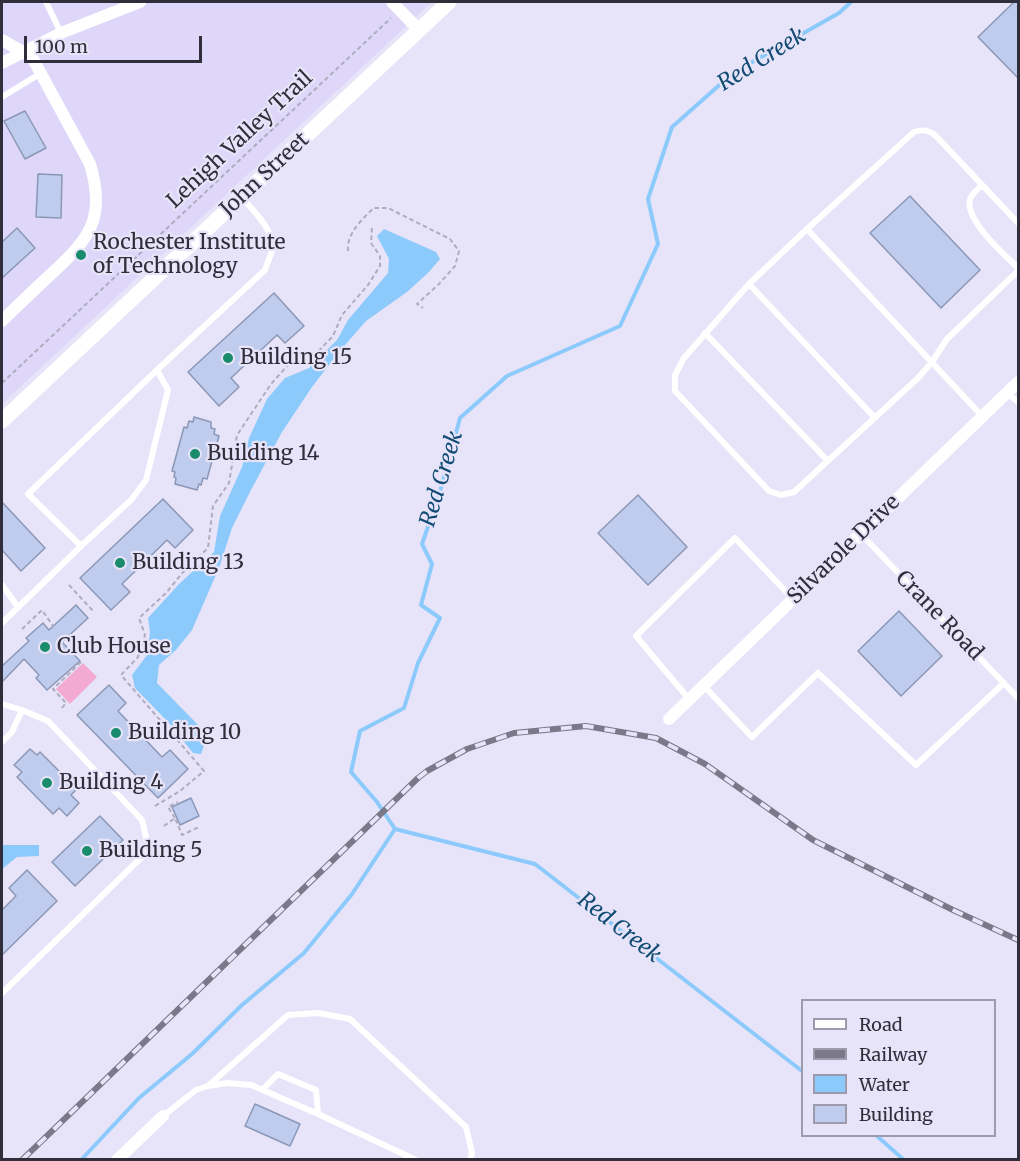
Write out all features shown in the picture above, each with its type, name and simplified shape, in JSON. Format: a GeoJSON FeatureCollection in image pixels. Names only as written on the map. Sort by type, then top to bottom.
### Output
{"type":"FeatureCollection","features":[{"type":"Feature","properties":{"kind":"street"},"geometry":{"type":"LineString","coordinates":[[2,63],[61,33],[140,2]]}},
{"type":"Feature","properties":{"kind":"street"},"geometry":{"type":"LineString","coordinates":[[393,2],[419,30]]}},
{"type":"Feature","properties":{"kind":"street","name":"John Street"},"geometry":{"type":"LineString","coordinates":[[2,422],[448,2]]}},
{"type":"Feature","properties":{"kind":"street"},"geometry":{"type":"LineString","coordinates":[[2,40],[33,60],[41,73],[90,164],[97,201],[86,238],[75,252],[2,321]]}},
{"type":"Feature","properties":{"kind":"street","name":"Silvarole Drive"},"geometry":{"type":"LineString","coordinates":[[669,719],[1018,382]]}},
{"type":"Feature","properties":{"kind":"street"},"geometry":{"type":"LineString","coordinates":[[117,1160],[163,1116]]}},
{"type":"Feature","properties":{"kind":"lane"},"geometry":{"type":"LineString","coordinates":[[46,2],[61,33]]}},
{"type":"Feature","properties":{"kind":"lane"},"geometry":{"type":"LineString","coordinates":[[2,97],[41,73]]}},
{"type":"Feature","properties":{"kind":"lane"},"geometry":{"type":"LineString","coordinates":[[982,185],[969,201],[972,213],[980,228],[1018,270],[947,339],[918,378],[794,492],[781,495],[769,491],[675,391],[675,375],[684,358],[749,284],[914,132],[930,131],[936,136],[1018,223]]}},
{"type":"Feature","properties":{"kind":"lane"},"geometry":{"type":"LineString","coordinates":[[81,546],[28,494],[265,270],[272,250],[272,241],[262,221],[241,197]]}},
{"type":"Feature","properties":{"kind":"lane"},"geometry":{"type":"LineString","coordinates":[[807,229],[982,417]]}},
{"type":"Feature","properties":{"kind":"lane"},"geometry":{"type":"LineString","coordinates":[[749,284],[875,418]]}},
{"type":"Feature","properties":{"kind":"lane"},"geometry":{"type":"LineString","coordinates":[[705,333],[828,461]]}},
{"type":"Feature","properties":{"kind":"lane"},"geometry":{"type":"LineString","coordinates":[[2,623],[131,500],[146,480],[168,390],[157,370]]}},
{"type":"Feature","properties":{"kind":"lane"},"geometry":{"type":"LineString","coordinates":[[1007,393],[1018,402]]}},
{"type":"Feature","properties":{"kind":"lane","name":"Crane Road"},"geometry":{"type":"LineString","coordinates":[[860,534],[1018,698]]}},
{"type":"Feature","properties":{"kind":"lane"},"geometry":{"type":"LineString","coordinates":[[689,699],[636,636],[735,538],[793,599]]}},
{"type":"Feature","properties":{"kind":"lane"},"geometry":{"type":"LineString","coordinates":[[2,585],[18,607]]}},
{"type":"Feature","properties":{"kind":"lane"},"geometry":{"type":"LineString","coordinates":[[704,686],[752,737],[818,673],[916,765],[1004,683]]}},
{"type":"Feature","properties":{"kind":"lane"},"geometry":{"type":"LineString","coordinates":[[2,704],[48,721],[142,820],[150,850],[2,993]]}},
{"type":"Feature","properties":{"kind":"lane"},"geometry":{"type":"LineString","coordinates":[[2,742],[12,732],[22,710]]}},
{"type":"Feature","properties":{"kind":"lane"},"geometry":{"type":"LineString","coordinates":[[208,1086],[288,1015],[318,1013],[350,1018],[466,1127],[472,1153],[470,1160]]}},
{"type":"Feature","properties":{"kind":"lane"},"geometry":{"type":"LineString","coordinates":[[262,1089],[278,1074],[316,1090],[318,1114]]}},
{"type":"Feature","properties":{"kind":"lane"},"geometry":{"type":"LineString","coordinates":[[163,1116],[196,1090],[227,1083],[251,1085],[416,1160]]}},
{"type":"Feature","properties":{"kind":"path","name":"Lehigh Valley Trail"},"geometry":{"type":"LineString","coordinates":[[2,383],[393,16]]}},
{"type":"Feature","properties":{"kind":"path"},"geometry":{"type":"LineString","coordinates":[[348,251],[348,245],[360,221],[374,208],[388,208],[450,239],[459,250],[455,266],[417,304],[423,308]]}},
{"type":"Feature","properties":{"kind":"path"},"geometry":{"type":"LineString","coordinates":[[155,806],[180,791],[204,771],[121,675],[138,657],[145,635],[139,618],[208,548],[213,506],[229,483],[237,435],[271,384],[288,366],[308,362],[333,336],[342,315],[368,285],[380,266],[380,255],[371,243],[372,228]]}},
{"type":"Feature","properties":{"kind":"path"},"geometry":{"type":"LineString","coordinates":[[69,585],[94,612]]}},
{"type":"Feature","properties":{"kind":"path"},"geometry":{"type":"LineString","coordinates":[[22,629],[42,610],[53,626]]}},
{"type":"Feature","properties":{"kind":"path"},"geometry":{"type":"LineString","coordinates":[[62,708],[66,703],[53,689],[81,662]]}},
{"type":"Feature","properties":{"kind":"path"},"geometry":{"type":"LineString","coordinates":[[178,802],[168,807],[176,818],[182,835],[199,827]]}},
{"type":"Feature","properties":{"kind":"path"},"geometry":{"type":"LineString","coordinates":[[164,826],[176,818]]}},
{"type":"Feature","properties":{"kind":"shaded area","name":"Rochester Institute of Technology"},"geometry":{"type":"Polygon","coordinates":[[[2,2],[432,2],[2,404],[2,2]]]}},
{"type":"Feature","properties":{"kind":"shaded area"},"geometry":{"type":"Polygon","coordinates":[[[83,663],[97,677],[70,704],[56,689],[83,663]]]}},
{"type":"Feature","properties":{"kind":"water"},"geometry":{"type":"Polygon","coordinates":[[[384,229],[436,252],[440,259],[407,292],[366,321],[312,387],[282,432],[232,528],[219,568],[192,630],[176,650],[159,665],[157,683],[204,731],[205,743],[201,754],[193,753],[169,723],[135,688],[132,675],[147,655],[150,632],[148,618],[179,584],[214,552],[220,516],[242,467],[249,438],[267,399],[285,378],[309,368],[337,340],[348,320],[388,273],[389,259],[377,236],[384,229]]]}},
{"type":"Feature","properties":{"kind":"water"},"geometry":{"type":"Polygon","coordinates":[[[2,845],[39,845],[39,856],[17,857],[2,869],[2,845]]]}},
{"type":"Feature","properties":{"kind":"building"},"geometry":{"type":"Polygon","coordinates":[[[1014,2],[1018,2],[1018,78],[978,37],[1014,2]]]}},
{"type":"Feature","properties":{"kind":"building"},"geometry":{"type":"Polygon","coordinates":[[[25,111],[46,148],[25,159],[4,121],[25,111]]]}},
{"type":"Feature","properties":{"kind":"building"},"geometry":{"type":"Polygon","coordinates":[[[38,174],[62,175],[61,218],[36,217],[38,174]]]}},
{"type":"Feature","properties":{"kind":"building"},"geometry":{"type":"Polygon","coordinates":[[[910,196],[980,270],[941,308],[870,233],[910,196]]]}},
{"type":"Feature","properties":{"kind":"building"},"geometry":{"type":"Polygon","coordinates":[[[17,228],[35,248],[2,278],[2,242],[17,228]]]}},
{"type":"Feature","properties":{"kind":"building","name":"Building 15"},"geometry":{"type":"Polygon","coordinates":[[[274,293],[304,326],[285,343],[277,335],[231,378],[239,387],[219,406],[188,372],[274,293]]]}},
{"type":"Feature","properties":{"kind":"building","name":"Building 14"},"geometry":{"type":"Polygon","coordinates":[[[194,417],[211,422],[211,428],[215,429],[214,434],[219,436],[207,479],[203,478],[197,490],[175,484],[175,472],[172,471],[184,427],[187,428],[189,421],[193,422],[194,417]]]}},
{"type":"Feature","properties":{"kind":"building"},"geometry":{"type":"Polygon","coordinates":[[[638,495],[687,547],[648,585],[598,533],[638,495]]]}},
{"type":"Feature","properties":{"kind":"building","name":"Building 13"},"geometry":{"type":"Polygon","coordinates":[[[163,499],[193,530],[175,548],[167,540],[122,584],[130,592],[111,610],[80,578],[163,499]]]}},
{"type":"Feature","properties":{"kind":"building"},"geometry":{"type":"Polygon","coordinates":[[[2,502],[45,548],[21,571],[2,550],[2,502]]]}},
{"type":"Feature","properties":{"kind":"building","name":"Club House"},"geometry":{"type":"Polygon","coordinates":[[[76,605],[88,618],[62,642],[80,661],[47,690],[36,678],[39,675],[24,659],[2,682],[2,666],[29,641],[26,638],[43,623],[49,630],[76,605]]]}},
{"type":"Feature","properties":{"kind":"building"},"geometry":{"type":"Polygon","coordinates":[[[899,611],[942,656],[901,696],[858,651],[899,611]]]}},
{"type":"Feature","properties":{"kind":"building","name":"Building 10"},"geometry":{"type":"Polygon","coordinates":[[[109,685],[126,703],[118,711],[162,757],[170,750],[188,769],[158,798],[77,715],[109,685]]]}},
{"type":"Feature","properties":{"kind":"building","name":"Building 4"},"geometry":{"type":"Polygon","coordinates":[[[30,749],[37,755],[40,752],[77,789],[71,795],[79,803],[67,816],[59,808],[53,814],[17,777],[22,772],[14,765],[30,749]]]}},
{"type":"Feature","properties":{"kind":"building"},"geometry":{"type":"Polygon","coordinates":[[[191,798],[199,816],[180,825],[172,807],[191,798]]]}},
{"type":"Feature","properties":{"kind":"building","name":"Building 5"},"geometry":{"type":"Polygon","coordinates":[[[100,816],[123,840],[75,886],[52,862],[100,816]]]}},
{"type":"Feature","properties":{"kind":"building"},"geometry":{"type":"Polygon","coordinates":[[[27,870],[57,901],[2,955],[2,910],[16,896],[9,888],[27,870]]]}},
{"type":"Feature","properties":{"kind":"building"},"geometry":{"type":"Polygon","coordinates":[[[255,1104],[300,1124],[290,1146],[245,1126],[255,1104]]]}},
{"type":"Feature","properties":{"kind":"waterway","name":"Red Creek"},"geometry":{"type":"LineString","coordinates":[[801,1070],[535,864],[395,829],[377,802],[351,772],[360,731],[404,708],[418,663],[440,618],[421,605],[432,564],[422,544],[440,492],[460,418],[507,376],[620,326],[658,244],[648,199],[672,127],[733,73],[839,13],[851,2]]}},
{"type":"Feature","properties":{"kind":"waterway"},"geometry":{"type":"LineString","coordinates":[[81,1160],[139,1098],[192,1054],[242,1005],[304,953],[352,894],[395,829]]}},
{"type":"Feature","properties":{"kind":"waterway","name":"Red Creek"},"geometry":{"type":"LineString","coordinates":[[878,1137],[904,1160]]}},
{"type":"Feature","properties":{"kind":"railway"},"geometry":{"type":"LineString","coordinates":[[22,1160],[418,778],[467,749],[514,733],[586,726],[656,738],[705,764],[813,840],[1018,940]]}},
{"type":"Feature","properties":{"kind":"place","name":"Rochester Institute of Technology"},"geometry":{"type":"Point","coordinates":[81,255]}},
{"type":"Feature","properties":{"kind":"place","name":"Building 15"},"geometry":{"type":"Point","coordinates":[228,358]}},
{"type":"Feature","properties":{"kind":"place","name":"Building 14"},"geometry":{"type":"Point","coordinates":[195,454]}},
{"type":"Feature","properties":{"kind":"place","name":"Building 13"},"geometry":{"type":"Point","coordinates":[120,563]}},
{"type":"Feature","properties":{"kind":"place","name":"Club House"},"geometry":{"type":"Point","coordinates":[45,647]}},
{"type":"Feature","properties":{"kind":"place","name":"Building 10"},"geometry":{"type":"Point","coordinates":[116,733]}},
{"type":"Feature","properties":{"kind":"place","name":"Building 4"},"geometry":{"type":"Point","coordinates":[47,783]}},
{"type":"Feature","properties":{"kind":"place","name":"Building 5"},"geometry":{"type":"Point","coordinates":[87,851]}}]}
